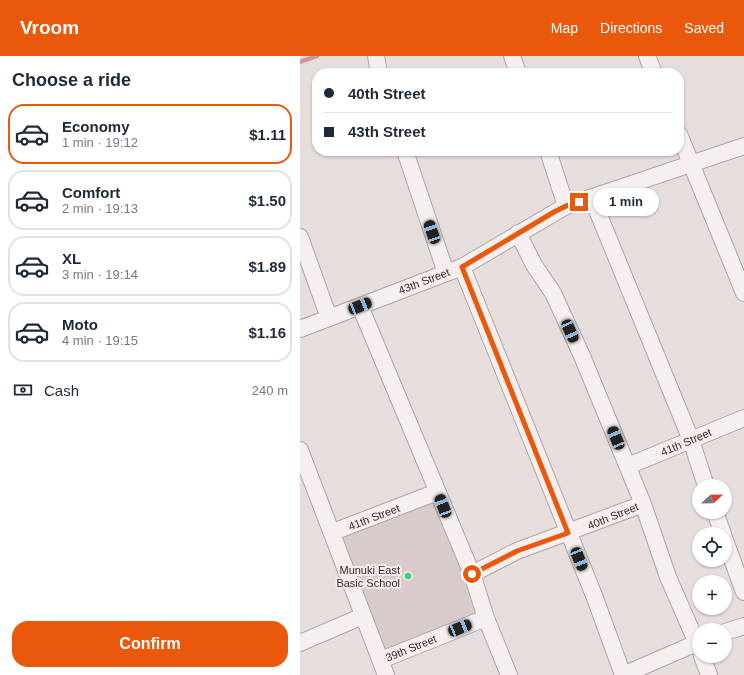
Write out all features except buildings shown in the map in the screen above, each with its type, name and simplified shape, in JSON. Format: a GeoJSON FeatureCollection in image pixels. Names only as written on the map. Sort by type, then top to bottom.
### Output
{"type":"FeatureCollection","features":[{"type":"Feature","properties":{"kind":"street"},"geometry":{"type":"LineString","coordinates":[[376,56],[378,68]]}},
{"type":"Feature","properties":{"kind":"street"},"geometry":{"type":"LineString","coordinates":[[512,56],[516,68]]}},
{"type":"Feature","properties":{"kind":"street"},"geometry":{"type":"LineString","coordinates":[[647,56],[652,68]]}},
{"type":"Feature","properties":{"kind":"street"},"geometry":{"type":"LineString","coordinates":[[684,146],[744,293]]}},
{"type":"Feature","properties":{"kind":"street","name":"43th Street"},"geometry":{"type":"LineString","coordinates":[[300,329],[462,267],[566,206],[692,165],[744,146]]}},
{"type":"Feature","properties":{"kind":"street"},"geometry":{"type":"LineString","coordinates":[[407,156],[446,273]]}},
{"type":"Feature","properties":{"kind":"street"},"geometry":{"type":"LineString","coordinates":[[550,156],[566,206]]}},
{"type":"Feature","properties":{"kind":"street"},"geometry":{"type":"LineString","coordinates":[[592,198],[691,440],[704,479]]}},
{"type":"Feature","properties":{"kind":"street"},"geometry":{"type":"LineString","coordinates":[[518,233],[534,265],[553,293],[628,466],[643,504],[668,577],[692,631]]}},
{"type":"Feature","properties":{"kind":"street"},"geometry":{"type":"LineString","coordinates":[[300,237],[330,318]]}},
{"type":"Feature","properties":{"kind":"street"},"geometry":{"type":"LineString","coordinates":[[462,267],[623,675],[692,650]]}},
{"type":"Feature","properties":{"kind":"street"},"geometry":{"type":"LineString","coordinates":[[360,306],[472,574],[486,618],[509,675]]}},
{"type":"Feature","properties":{"kind":"street","name":"41th Street"},"geometry":{"type":"LineString","coordinates":[[628,466],[744,418]]}},
{"type":"Feature","properties":{"kind":"street"},"geometry":{"type":"LineString","coordinates":[[300,450],[333,532],[386,675]]}},
{"type":"Feature","properties":{"kind":"street","name":"41th Street"},"geometry":{"type":"LineString","coordinates":[[333,532],[437,492]]}},
{"type":"Feature","properties":{"kind":"street","name":"40th Street"},"geometry":{"type":"LineString","coordinates":[[472,574],[517,551],[643,504]]}},
{"type":"Feature","properties":{"kind":"street"},"geometry":{"type":"LineString","coordinates":[[732,559],[744,592]]}},
{"type":"Feature","properties":{"kind":"street"},"geometry":{"type":"LineString","coordinates":[[300,643],[363,616]]}},
{"type":"Feature","properties":{"kind":"street","name":"39th Street"},"geometry":{"type":"LineString","coordinates":[[381,660],[486,618]]}},
{"type":"Feature","properties":{"kind":"street"},"geometry":{"type":"LineString","coordinates":[[732,630],[744,626]]}},
{"type":"Feature","properties":{"kind":"street"},"geometry":{"type":"LineString","coordinates":[[705,663],[709,675]]}},
{"type":"Feature","properties":{"kind":"shaded area","name":"Munuki East Basic School"},"geometry":{"type":"Polygon","coordinates":[[[435,501],[479,614],[382,656],[339,538],[435,501]]]}},
{"type":"Feature","properties":{"kind":"waterway"},"geometry":{"type":"LineString","coordinates":[[300,62],[317,56]]}},
{"type":"Feature","properties":{"kind":"place","name":"Munuki East Basic School"},"geometry":{"type":"Point","coordinates":[408,576]}},
{"type":"Feature","properties":{"kind":"route"},"geometry":{"type":"LineString","coordinates":[[472,574],[517,551],[568,533],[520,409],[462,267],[554,212],[579,202]]}}]}
